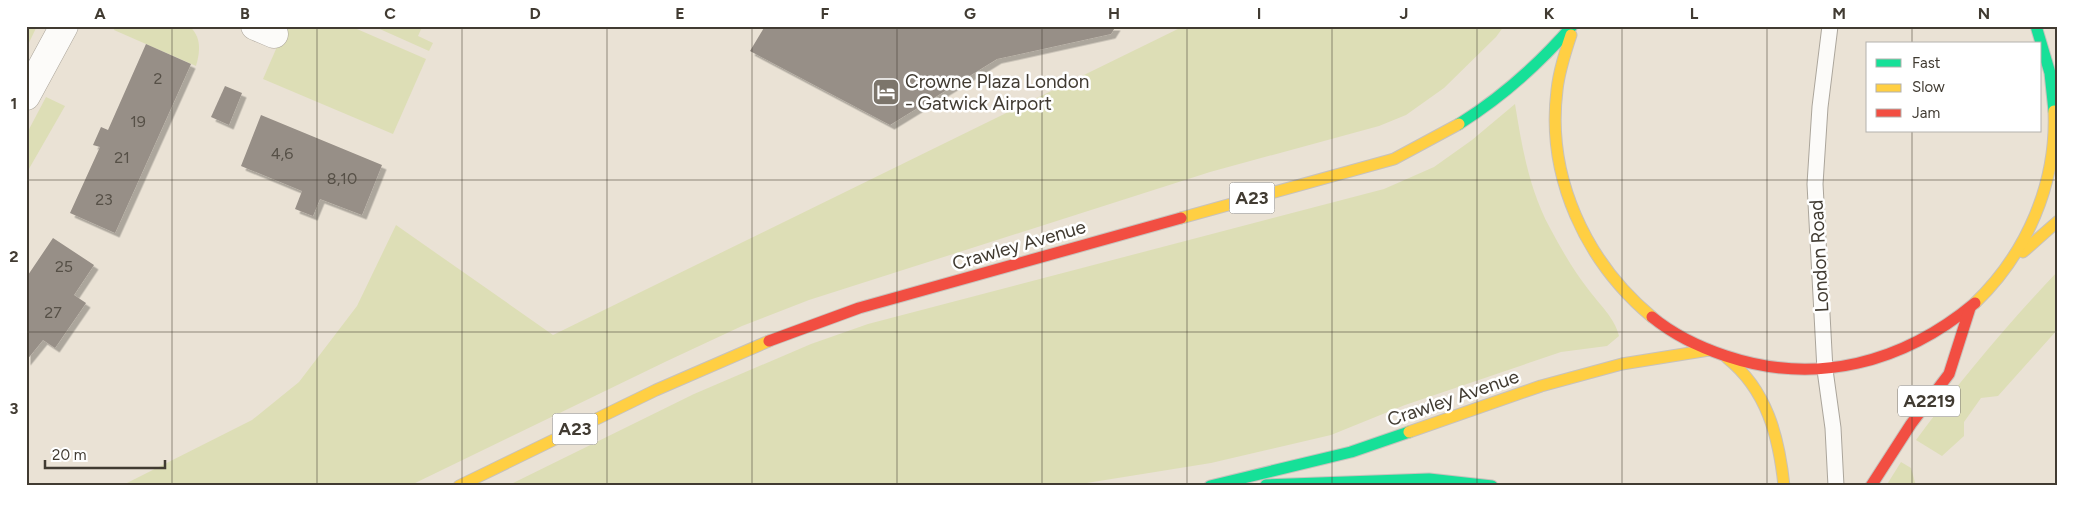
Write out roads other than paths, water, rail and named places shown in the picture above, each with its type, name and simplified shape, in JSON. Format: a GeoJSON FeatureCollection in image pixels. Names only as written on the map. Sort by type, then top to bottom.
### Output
{"type":"FeatureCollection","features":[{"type":"Feature","properties":{"kind":"main road"},"geometry":{"type":"LineString","coordinates":[[1573,26],[1561,67],[1556,99],[1555,122],[1556,145],[1565,191],[1573,213],[1596,258],[1614,282],[1644,312],[1684,339],[1726,358],[1744,372],[1761,396],[1769,416],[1781,460],[1784,486]]}},
{"type":"Feature","properties":{"kind":"main road","name":"Crawley Avenue"},"geometry":{"type":"LineString","coordinates":[[459,486],[690,372],[807,325],[868,305],[1394,159],[1446,133],[1510,88],[1543,60],[1573,26]]}},
{"type":"Feature","properties":{"kind":"main road"},"geometry":{"type":"LineString","coordinates":[[2036,26],[2041,42]]}},
{"type":"Feature","properties":{"kind":"main road"},"geometry":{"type":"LineString","coordinates":[[2009,265],[2031,227],[2042,200],[2050,172],[2054,116],[2052,82],[2042,46]]}},
{"type":"Feature","properties":{"kind":"main road"},"geometry":{"type":"LineString","coordinates":[[1726,358],[1773,368],[1825,370],[1862,362],[1910,347],[1941,330],[1970,308],[2009,265],[2058,221]]}},
{"type":"Feature","properties":{"kind":"main road","name":"A2219"},"geometry":{"type":"LineString","coordinates":[[1871,486],[1911,424],[1950,374],[1970,308]]}},
{"type":"Feature","properties":{"kind":"main road","name":"Crawley Avenue"},"geometry":{"type":"LineString","coordinates":[[1210,486],[1351,452],[1541,386],[1622,364],[1709,350]]}},
{"type":"Feature","properties":{"kind":"main road"},"geometry":{"type":"LineString","coordinates":[[1247,486],[1429,479],[1492,486]]}},
{"type":"Feature","properties":{"kind":"street"},"geometry":{"type":"LineString","coordinates":[[26,96],[64,26]]}},
{"type":"Feature","properties":{"kind":"lane","name":"London Road"},"geometry":{"type":"LineString","coordinates":[[1830,26],[1815,163],[1825,370],[1833,428],[1836,486]]}},
{"type":"Feature","properties":{"kind":"place","name":"Crowne Plaza London - Gatwick Airport"},"geometry":{"type":"Point","coordinates":[886,92]}}]}
